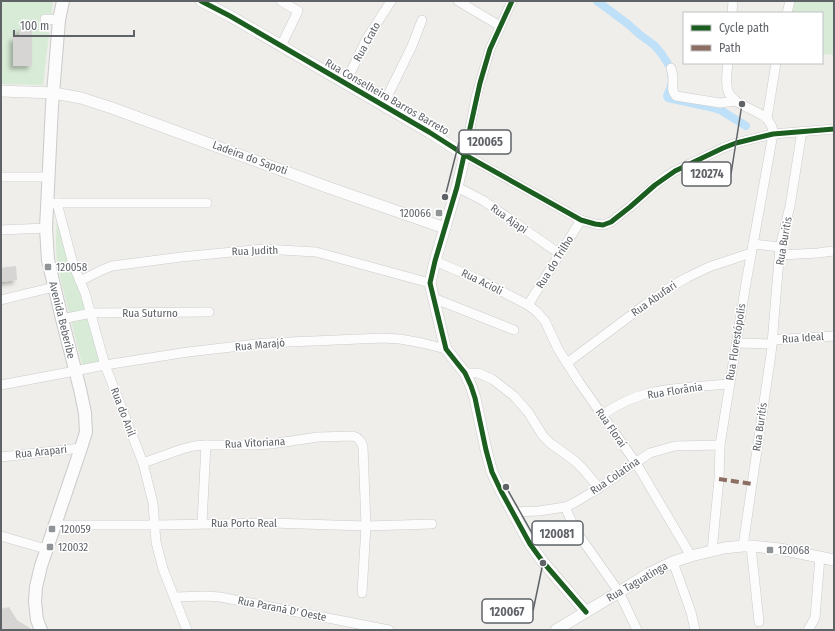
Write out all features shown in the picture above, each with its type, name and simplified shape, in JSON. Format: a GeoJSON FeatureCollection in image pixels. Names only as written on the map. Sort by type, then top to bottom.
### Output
{"type":"FeatureCollection","features":[{"type":"Feature","properties":{"kind":"main road","name":"Avenida Beberibe"},"geometry":{"type":"LineString","coordinates":[[41,630],[37,620],[35,602],[36,587],[46,549],[82,448],[86,432],[85,413],[80,390],[48,260],[46,228],[53,204],[48,177],[50,136],[59,20],[63,1]]}},
{"type":"Feature","properties":{"kind":"street"},"geometry":{"type":"LineString","coordinates":[[281,1],[298,11],[281,46]]}},
{"type":"Feature","properties":{"kind":"street","name":"Rua Crato"},"geometry":{"type":"LineString","coordinates":[[346,84],[366,40],[391,1]]}},
{"type":"Feature","properties":{"kind":"street"},"geometry":{"type":"LineString","coordinates":[[458,1],[500,26]]}},
{"type":"Feature","properties":{"kind":"street"},"geometry":{"type":"LineString","coordinates":[[512,1],[490,49],[480,83],[457,187],[430,283],[446,349],[465,373],[471,386],[492,472],[501,492],[530,544],[543,562],[586,612]]}},
{"type":"Feature","properties":{"kind":"street"},"geometry":{"type":"LineString","coordinates":[[732,12],[733,1]]}},
{"type":"Feature","properties":{"kind":"street"},"geometry":{"type":"LineString","coordinates":[[787,12],[790,1]]}},
{"type":"Feature","properties":{"kind":"street","name":"Rua Conselheiro Barros Barreto"},"geometry":{"type":"LineString","coordinates":[[205,2],[429,132],[464,155],[581,220],[596,224],[603,225],[611,222],[655,184],[675,170],[723,148],[736,143],[773,134],[801,135],[834,129]]}},
{"type":"Feature","properties":{"kind":"street"},"geometry":{"type":"LineString","coordinates":[[45,19],[59,20]]}},
{"type":"Feature","properties":{"kind":"street"},"geometry":{"type":"LineString","coordinates":[[383,105],[412,46],[422,20]]}},
{"type":"Feature","properties":{"kind":"street"},"geometry":{"type":"LineString","coordinates":[[728,64],[726,83],[731,96],[736,101],[767,118],[772,126],[773,134]]}},
{"type":"Feature","properties":{"kind":"street"},"geometry":{"type":"LineString","coordinates":[[767,118],[776,64]]}},
{"type":"Feature","properties":{"kind":"street"},"geometry":{"type":"LineString","coordinates":[[671,68],[673,78],[672,91],[679,97],[720,103],[736,101]]}},
{"type":"Feature","properties":{"kind":"street","name":"Ladeira do Sapoti"},"geometry":{"type":"LineString","coordinates":[[1,91],[54,93],[81,98],[445,228]]}},
{"type":"Feature","properties":{"kind":"street","name":"Rua Florestópolis"},"geometry":{"type":"LineString","coordinates":[[712,551],[719,479],[720,444],[752,248],[773,134]]}},
{"type":"Feature","properties":{"kind":"street","name":"Rua Buritis"},"geometry":{"type":"LineString","coordinates":[[772,342],[780,251],[790,206],[801,135]]}},
{"type":"Feature","properties":{"kind":"street"},"geometry":{"type":"LineString","coordinates":[[1,177],[48,177]]}},
{"type":"Feature","properties":{"kind":"street","name":"Rua Ajapi"},"geometry":{"type":"LineString","coordinates":[[457,187],[484,201],[560,254]]}},
{"type":"Feature","properties":{"kind":"street"},"geometry":{"type":"LineString","coordinates":[[53,204],[208,203]]}},
{"type":"Feature","properties":{"kind":"street","name":"Rua do Anil"},"geometry":{"type":"LineString","coordinates":[[53,204],[73,264],[85,293],[105,365],[143,463],[153,503],[156,542],[187,630]]}},
{"type":"Feature","properties":{"kind":"street","name":"Rua do Trilho"},"geometry":{"type":"LineString","coordinates":[[528,305],[581,220]]}},
{"type":"Feature","properties":{"kind":"street"},"geometry":{"type":"LineString","coordinates":[[1,230],[46,228]]}},
{"type":"Feature","properties":{"kind":"street"},"geometry":{"type":"LineString","coordinates":[[752,248],[818,253],[832,251]]}},
{"type":"Feature","properties":{"kind":"street","name":"Rua Abufari"},"geometry":{"type":"LineString","coordinates":[[567,363],[646,304],[688,277],[752,248]]}},
{"type":"Feature","properties":{"kind":"street","name":"Rua Judith"},"geometry":{"type":"LineString","coordinates":[[80,282],[112,266],[181,257],[264,249],[316,252],[430,283]]}},
{"type":"Feature","properties":{"kind":"street","name":"Rua Acioli"},"geometry":{"type":"LineString","coordinates":[[435,261],[482,281],[528,305]]}},
{"type":"Feature","properties":{"kind":"street"},"geometry":{"type":"LineString","coordinates":[[1,300],[54,287]]}},
{"type":"Feature","properties":{"kind":"street"},"geometry":{"type":"LineString","coordinates":[[433,298],[514,330]]}},
{"type":"Feature","properties":{"kind":"street","name":"Rua Floraí"},"geometry":{"type":"LineString","coordinates":[[528,305],[537,312],[545,322],[558,349],[579,382],[636,463],[691,556]]}},
{"type":"Feature","properties":{"kind":"street","name":"Rua Suturno"},"geometry":{"type":"LineString","coordinates":[[62,319],[91,313],[209,312]]}},
{"type":"Feature","properties":{"kind":"street","name":"Rua Ideal"},"geometry":{"type":"LineString","coordinates":[[772,342],[834,336]]}},
{"type":"Feature","properties":{"kind":"street","name":"Rua Marajó"},"geometry":{"type":"LineString","coordinates":[[1,385],[105,365],[188,352],[266,343],[383,338],[400,339],[446,349]]}},
{"type":"Feature","properties":{"kind":"street"},"geometry":{"type":"LineString","coordinates":[[736,343],[772,342]]}},
{"type":"Feature","properties":{"kind":"street","name":"Rua Buritís"},"geometry":{"type":"LineString","coordinates":[[759,622],[747,546],[772,342]]}},
{"type":"Feature","properties":{"kind":"street"},"geometry":{"type":"LineString","coordinates":[[465,373],[478,373],[492,379],[514,396],[528,412],[550,443],[579,465],[599,488]]}},
{"type":"Feature","properties":{"kind":"street","name":"Rua Florânia"},"geometry":{"type":"LineString","coordinates":[[602,414],[614,407],[652,393],[687,387],[729,384]]}},
{"type":"Feature","properties":{"kind":"street","name":"Rua Vitoriana"},"geometry":{"type":"LineString","coordinates":[[143,463],[194,446],[271,444],[318,437],[353,436],[359,438],[363,447],[366,526]]}},
{"type":"Feature","properties":{"kind":"street","name":"Rua Colatina"},"geometry":{"type":"LineString","coordinates":[[512,512],[539,511],[564,507],[574,503],[599,488],[650,453],[675,446],[720,444]]}},
{"type":"Feature","properties":{"kind":"street"},"geometry":{"type":"LineString","coordinates":[[202,523],[206,445]]}},
{"type":"Feature","properties":{"kind":"street","name":"Rua Arapari"},"geometry":{"type":"LineString","coordinates":[[1,456],[82,448]]}},
{"type":"Feature","properties":{"kind":"street"},"geometry":{"type":"LineString","coordinates":[[564,507],[576,531],[619,592],[637,630]]}},
{"type":"Feature","properties":{"kind":"street","name":"Rua Porto Real"},"geometry":{"type":"LineString","coordinates":[[55,525],[271,523],[366,526],[432,524]]}},
{"type":"Feature","properties":{"kind":"street"},"geometry":{"type":"LineString","coordinates":[[362,593],[366,526]]}},
{"type":"Feature","properties":{"kind":"street"},"geometry":{"type":"LineString","coordinates":[[1,536],[46,549]]}},
{"type":"Feature","properties":{"kind":"street","name":"Rua Taguatinga"},"geometry":{"type":"LineString","coordinates":[[556,630],[648,574],[673,562],[691,556],[724,548],[747,546],[766,547],[820,556],[834,560]]}},
{"type":"Feature","properties":{"kind":"street"},"geometry":{"type":"LineString","coordinates":[[808,630],[815,618],[820,556]]}},
{"type":"Feature","properties":{"kind":"street"},"geometry":{"type":"LineString","coordinates":[[673,562],[691,612],[695,630]]}},
{"type":"Feature","properties":{"kind":"street","name":"Rua Paraná D' Oeste"},"geometry":{"type":"LineString","coordinates":[[175,597],[205,596],[233,599],[389,630]]}},
{"type":"Feature","properties":{"kind":"green space"},"geometry":{"type":"Polygon","coordinates":[[[1,1],[53,1],[43,85],[1,84],[1,1]]]}},
{"type":"Feature","properties":{"kind":"green space"},"geometry":{"type":"Polygon","coordinates":[[[790,1],[834,1],[834,55],[823,54],[823,12],[787,12],[790,1]]]}},
{"type":"Feature","properties":{"kind":"green space"},"geometry":{"type":"Polygon","coordinates":[[[57,210],[64,239],[67,261],[82,297],[101,362],[85,365],[82,364],[57,265],[57,210]]]}},
{"type":"Feature","properties":{"kind":"building"},"geometry":{"type":"Polygon","coordinates":[[[19,29],[32,29],[32,66],[13,66],[13,37],[19,37],[19,29]]]}},
{"type":"Feature","properties":{"kind":"building"},"geometry":{"type":"Polygon","coordinates":[[[16,266],[17,280],[1,282],[1,268],[16,266]]]}},
{"type":"Feature","properties":{"kind":"building"},"geometry":{"type":"Polygon","coordinates":[[[9,607],[17,620],[33,630],[1,630],[1,609],[9,607]]]}},
{"type":"Feature","properties":{"kind":"waterway"},"geometry":{"type":"LineString","coordinates":[[597,1],[654,45],[661,53],[670,67],[672,80],[667,96],[668,98],[714,108],[722,111],[746,126]]}},
{"type":"Feature","properties":{"kind":"marked path"},"geometry":{"type":"LineString","coordinates":[[719,479],[752,484]]}},
{"type":"Feature","properties":{"kind":"cycle path"},"geometry":{"type":"LineString","coordinates":[[201,1],[230,16],[429,132],[465,155],[581,220],[595,224],[603,225],[611,222],[655,185],[675,171],[723,148],[736,143],[773,134],[834,129]]}},
{"type":"Feature","properties":{"kind":"cycle path"},"geometry":{"type":"LineString","coordinates":[[512,1],[490,49],[480,83],[457,187],[430,283],[446,349],[465,373],[471,386],[492,472],[501,491],[530,544],[543,562],[586,612]]}},
{"type":"Feature","properties":{"kind":"place","name":"120274"},"geometry":{"type":"Point","coordinates":[742,104]}},
{"type":"Feature","properties":{"kind":"place","name":"120065"},"geometry":{"type":"Point","coordinates":[445,197]}},
{"type":"Feature","properties":{"kind":"place","name":"120066"},"geometry":{"type":"Point","coordinates":[439,213]}},
{"type":"Feature","properties":{"kind":"place","name":"120058"},"geometry":{"type":"Point","coordinates":[48,267]}},
{"type":"Feature","properties":{"kind":"place","name":"120081"},"geometry":{"type":"Point","coordinates":[506,487]}},
{"type":"Feature","properties":{"kind":"place","name":"120059"},"geometry":{"type":"Point","coordinates":[52,529]}},
{"type":"Feature","properties":{"kind":"place","name":"120032"},"geometry":{"type":"Point","coordinates":[50,547]}},
{"type":"Feature","properties":{"kind":"place","name":"120068"},"geometry":{"type":"Point","coordinates":[770,550]}},
{"type":"Feature","properties":{"kind":"place","name":"120067"},"geometry":{"type":"Point","coordinates":[543,563]}}]}
